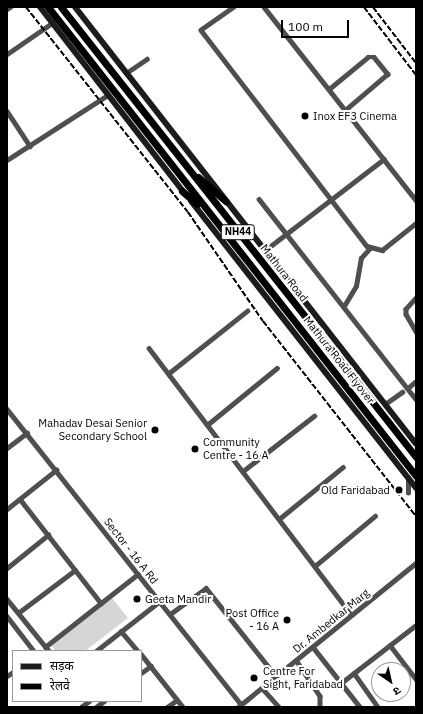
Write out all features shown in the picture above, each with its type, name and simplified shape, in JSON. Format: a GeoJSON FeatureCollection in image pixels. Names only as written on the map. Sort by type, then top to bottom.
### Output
{"type":"FeatureCollection","features":[{"type":"Feature","properties":{"kind":"highway","name":"NH44"},"geometry":{"type":"LineString","coordinates":[[48,7],[214,220]]}},
{"type":"Feature","properties":{"kind":"highway","name":"Mathura Road"},"geometry":{"type":"LineString","coordinates":[[61,7],[416,457]]}},
{"type":"Feature","properties":{"kind":"highway"},"geometry":{"type":"LineString","coordinates":[[190,171],[226,201]]}},
{"type":"Feature","properties":{"kind":"highway"},"geometry":{"type":"LineString","coordinates":[[182,191],[214,220]]}},
{"type":"Feature","properties":{"kind":"highway","name":"Mathura Road Flyover"},"geometry":{"type":"LineString","coordinates":[[214,220],[416,476]]}},
{"type":"Feature","properties":{"kind":"main road"},"geometry":{"type":"LineString","coordinates":[[40,7],[182,191],[416,488]]}},
{"type":"Feature","properties":{"kind":"main road"},"geometry":{"type":"LineString","coordinates":[[75,7],[416,444]]}},
{"type":"Feature","properties":{"kind":"street"},"geometry":{"type":"LineString","coordinates":[[234,7],[200,30],[370,248],[382,250],[416,223]]}},
{"type":"Feature","properties":{"kind":"street"},"geometry":{"type":"LineString","coordinates":[[264,7],[416,200]]}},
{"type":"Feature","properties":{"kind":"street"},"geometry":{"type":"LineString","coordinates":[[7,54],[52,23]]}},
{"type":"Feature","properties":{"kind":"street"},"geometry":{"type":"LineString","coordinates":[[330,89],[368,57],[374,57],[384,69],[387,77],[346,110]]}},
{"type":"Feature","properties":{"kind":"street"},"geometry":{"type":"LineString","coordinates":[[126,73],[147,59]]}},
{"type":"Feature","properties":{"kind":"street"},"geometry":{"type":"LineString","coordinates":[[7,160],[108,95]]}},
{"type":"Feature","properties":{"kind":"street"},"geometry":{"type":"LineString","coordinates":[[7,111],[30,146]]}},
{"type":"Feature","properties":{"kind":"street"},"geometry":{"type":"LineString","coordinates":[[264,251],[384,159]]}},
{"type":"Feature","properties":{"kind":"street"},"geometry":{"type":"LineString","coordinates":[[259,199],[416,398]]}},
{"type":"Feature","properties":{"kind":"street"},"geometry":{"type":"LineString","coordinates":[[344,306],[356,286],[362,258],[370,248]]}},
{"type":"Feature","properties":{"kind":"street"},"geometry":{"type":"LineString","coordinates":[[416,298],[406,309],[406,314],[416,331]]}},
{"type":"Feature","properties":{"kind":"street"},"geometry":{"type":"LineString","coordinates":[[169,373],[247,311]]}},
{"type":"Feature","properties":{"kind":"street"},"geometry":{"type":"LineString","coordinates":[[148,348],[169,373],[352,615]]}},
{"type":"Feature","properties":{"kind":"street"},"geometry":{"type":"LineString","coordinates":[[207,424],[277,368]]}},
{"type":"Feature","properties":{"kind":"street"},"geometry":{"type":"LineString","coordinates":[[408,388],[416,381]]}},
{"type":"Feature","properties":{"kind":"street"},"geometry":{"type":"LineString","coordinates":[[385,404],[402,392]]}},
{"type":"Feature","properties":{"kind":"street","name":"Sector - 16 A Rd"},"geometry":{"type":"LineString","coordinates":[[7,409],[160,601],[240,706]]}},
{"type":"Feature","properties":{"kind":"street"},"geometry":{"type":"LineString","coordinates":[[242,471],[314,416]]}},
{"type":"Feature","properties":{"kind":"street"},"geometry":{"type":"LineString","coordinates":[[7,448],[27,433]]}},
{"type":"Feature","properties":{"kind":"street"},"geometry":{"type":"LineString","coordinates":[[279,519],[343,466]]}},
{"type":"Feature","properties":{"kind":"street"},"geometry":{"type":"LineString","coordinates":[[7,509],[56,470]]}},
{"type":"Feature","properties":{"kind":"street"},"geometry":{"type":"LineString","coordinates":[[408,478],[408,493]]}},
{"type":"Feature","properties":{"kind":"street"},"geometry":{"type":"LineString","coordinates":[[20,499],[101,603]]}},
{"type":"Feature","properties":{"kind":"street"},"geometry":{"type":"LineString","coordinates":[[315,566],[375,516]]}},
{"type":"Feature","properties":{"kind":"street"},"geometry":{"type":"LineString","coordinates":[[7,568],[48,535]]}},
{"type":"Feature","properties":{"kind":"street","name":"Dr. Ambedkar Marg"},"geometry":{"type":"LineString","coordinates":[[240,706],[416,563]]}},
{"type":"Feature","properties":{"kind":"street"},"geometry":{"type":"LineString","coordinates":[[18,612],[75,570]]}},
{"type":"Feature","properties":{"kind":"street"},"geometry":{"type":"LineString","coordinates":[[7,599],[47,649],[138,574]]}},
{"type":"Feature","properties":{"kind":"street"},"geometry":{"type":"LineString","coordinates":[[170,614],[203,589],[208,590],[276,676]]}},
{"type":"Feature","properties":{"kind":"street"},"geometry":{"type":"LineString","coordinates":[[97,650],[160,601]]}},
{"type":"Feature","properties":{"kind":"street"},"geometry":{"type":"LineString","coordinates":[[8,619],[33,650]]}},
{"type":"Feature","properties":{"kind":"street"},"geometry":{"type":"LineString","coordinates":[[341,683],[416,625]]}},
{"type":"Feature","properties":{"kind":"street"},"geometry":{"type":"LineString","coordinates":[[121,631],[137,650]]}},
{"type":"Feature","properties":{"kind":"street"},"geometry":{"type":"LineString","coordinates":[[390,645],[416,679]]}},
{"type":"Feature","properties":{"kind":"street"},"geometry":{"type":"LineString","coordinates":[[313,647],[360,707]]}},
{"type":"Feature","properties":{"kind":"street"},"geometry":{"type":"LineString","coordinates":[[142,655],[183,707]]}},
{"type":"Feature","properties":{"kind":"street"},"geometry":{"type":"LineString","coordinates":[[296,660],[320,696],[320,707]]}},
{"type":"Feature","properties":{"kind":"street"},"geometry":{"type":"LineString","coordinates":[[142,672],[150,666]]}},
{"type":"Feature","properties":{"kind":"street"},"geometry":{"type":"LineString","coordinates":[[354,673],[378,707]]}},
{"type":"Feature","properties":{"kind":"street"},"geometry":{"type":"LineString","coordinates":[[262,688],[279,707]]}},
{"type":"Feature","properties":{"kind":"street"},"geometry":{"type":"LineString","coordinates":[[167,707],[177,700]]}},
{"type":"Feature","properties":{"kind":"shaded area"},"geometry":{"type":"Polygon","coordinates":[[[112,598],[128,618],[86,650],[55,650],[51,645],[112,598]]]}},
{"type":"Feature","properties":{"kind":"railway"},"geometry":{"type":"LineString","coordinates":[[26,7],[188,212],[263,321],[416,516]]}},
{"type":"Feature","properties":{"kind":"railway"},"geometry":{"type":"LineString","coordinates":[[364,7],[416,75]]}},
{"type":"Feature","properties":{"kind":"railway"},"geometry":{"type":"LineString","coordinates":[[373,7],[416,63]]}},
{"type":"Feature","properties":{"kind":"place","name":"Inox EF3 Cinema"},"geometry":{"type":"Point","coordinates":[305,116]}},
{"type":"Feature","properties":{"kind":"place","name":"Mahadav Desai Senior Secondary School"},"geometry":{"type":"Point","coordinates":[155,430]}},
{"type":"Feature","properties":{"kind":"place","name":"Community Centre - 16 A"},"geometry":{"type":"Point","coordinates":[195,449]}},
{"type":"Feature","properties":{"kind":"place","name":"Old Faridabad"},"geometry":{"type":"Point","coordinates":[399,490]}},
{"type":"Feature","properties":{"kind":"place","name":"Geeta Mandir"},"geometry":{"type":"Point","coordinates":[137,599]}},
{"type":"Feature","properties":{"kind":"place","name":"Post Office - 16 A"},"geometry":{"type":"Point","coordinates":[287,620]}},
{"type":"Feature","properties":{"kind":"place","name":"Centre For Sight, Faridabad"},"geometry":{"type":"Point","coordinates":[254,678]}}]}
